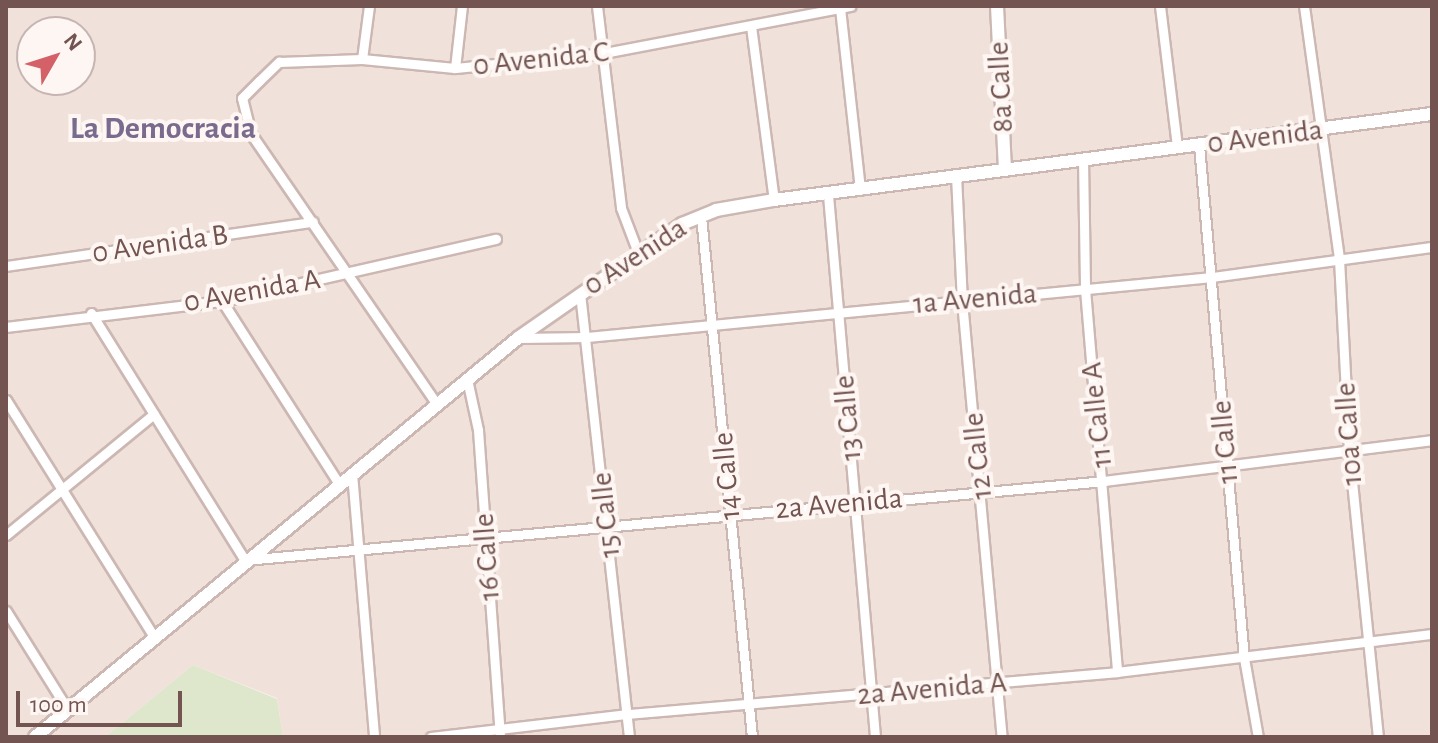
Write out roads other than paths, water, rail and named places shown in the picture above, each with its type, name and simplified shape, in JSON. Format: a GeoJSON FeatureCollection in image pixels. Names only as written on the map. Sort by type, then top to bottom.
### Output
{"type":"FeatureCollection","features":[{"type":"Feature","properties":{"kind":"street"},"geometry":{"type":"LineString","coordinates":[[362,59],[369,6]]}},
{"type":"Feature","properties":{"kind":"street"},"geometry":{"type":"LineString","coordinates":[[455,68],[462,6]]}},
{"type":"Feature","properties":{"kind":"street"},"geometry":{"type":"LineString","coordinates":[[597,6],[621,208],[637,250]]}},
{"type":"Feature","properties":{"kind":"street","name":"8a Calle"},"geometry":{"type":"LineString","coordinates":[[997,6],[1005,168]]}},
{"type":"Feature","properties":{"kind":"street"},"geometry":{"type":"LineString","coordinates":[[1160,6],[1177,147]]}},
{"type":"Feature","properties":{"kind":"street","name":"10a Calle"},"geometry":{"type":"LineString","coordinates":[[1304,6],[1339,259],[1349,452],[1378,737]]}},
{"type":"Feature","properties":{"kind":"street"},"geometry":{"type":"LineString","coordinates":[[846,7],[860,190]]}},
{"type":"Feature","properties":{"kind":"street","name":"0 Avenida C"},"geometry":{"type":"LineString","coordinates":[[313,222],[251,134],[242,98],[279,62],[362,59],[455,68],[604,53],[846,7]]}},
{"type":"Feature","properties":{"kind":"street"},"geometry":{"type":"LineString","coordinates":[[751,26],[774,200]]}},
{"type":"Feature","properties":{"kind":"street","name":"0 Avenida"},"geometry":{"type":"LineString","coordinates":[[35,737],[66,707],[153,635],[518,338],[637,250],[701,216],[774,200],[1432,114]]}},
{"type":"Feature","properties":{"kind":"street","name":"11 Calle"},"geometry":{"type":"LineString","coordinates":[[1199,145],[1244,658],[1258,737]]}},
{"type":"Feature","properties":{"kind":"street","name":"11 Calle A"},"geometry":{"type":"LineString","coordinates":[[1083,158],[1085,289],[1104,481],[1117,672]]}},
{"type":"Feature","properties":{"kind":"street","name":"12 Calle"},"geometry":{"type":"LineString","coordinates":[[956,175],[962,301],[982,491],[1002,737]]}},
{"type":"Feature","properties":{"kind":"street","name":"13 Calle"},"geometry":{"type":"LineString","coordinates":[[828,195],[875,737]]}},
{"type":"Feature","properties":{"kind":"street","name":"14 Calle"},"geometry":{"type":"LineString","coordinates":[[701,216],[714,324],[752,737]]}},
{"type":"Feature","properties":{"kind":"street"},"geometry":{"type":"LineString","coordinates":[[313,222],[436,403]]}},
{"type":"Feature","properties":{"kind":"street","name":"0 Avenida B"},"geometry":{"type":"LineString","coordinates":[[6,266],[313,222]]}},
{"type":"Feature","properties":{"kind":"street","name":"0 Avenida A"},"geometry":{"type":"LineString","coordinates":[[6,327],[91,313],[222,301],[496,239]]}},
{"type":"Feature","properties":{"kind":"street","name":"1a Avenida"},"geometry":{"type":"LineString","coordinates":[[518,338],[587,337],[1212,277],[1432,247]]}},
{"type":"Feature","properties":{"kind":"street","name":"15 Calle"},"geometry":{"type":"LineString","coordinates":[[580,293],[629,737]]}},
{"type":"Feature","properties":{"kind":"street"},"geometry":{"type":"LineString","coordinates":[[222,301],[339,484]]}},
{"type":"Feature","properties":{"kind":"street"},"geometry":{"type":"LineString","coordinates":[[91,313],[245,560]]}},
{"type":"Feature","properties":{"kind":"street","name":"16 Calle"},"geometry":{"type":"LineString","coordinates":[[467,379],[478,430],[500,733]]}},
{"type":"Feature","properties":{"kind":"street"},"geometry":{"type":"LineString","coordinates":[[6,400],[153,635]]}},
{"type":"Feature","properties":{"kind":"street"},"geometry":{"type":"LineString","coordinates":[[6,535],[154,414]]}},
{"type":"Feature","properties":{"kind":"street","name":"2a Avenida"},"geometry":{"type":"LineString","coordinates":[[245,560],[1104,481],[1432,440]]}},
{"type":"Feature","properties":{"kind":"street"},"geometry":{"type":"LineString","coordinates":[[352,473],[361,549],[374,737]]}},
{"type":"Feature","properties":{"kind":"street"},"geometry":{"type":"LineString","coordinates":[[6,611],[66,707]]}},
{"type":"Feature","properties":{"kind":"street","name":"2a Avenida A"},"geometry":{"type":"LineString","coordinates":[[431,737],[500,733],[628,714],[1117,672],[1244,658],[1368,639],[1432,634]]}},
{"type":"Feature","properties":{"kind":"district","name":"La Democracia"},"geometry":{"type":"Point","coordinates":[163,128]}}]}
